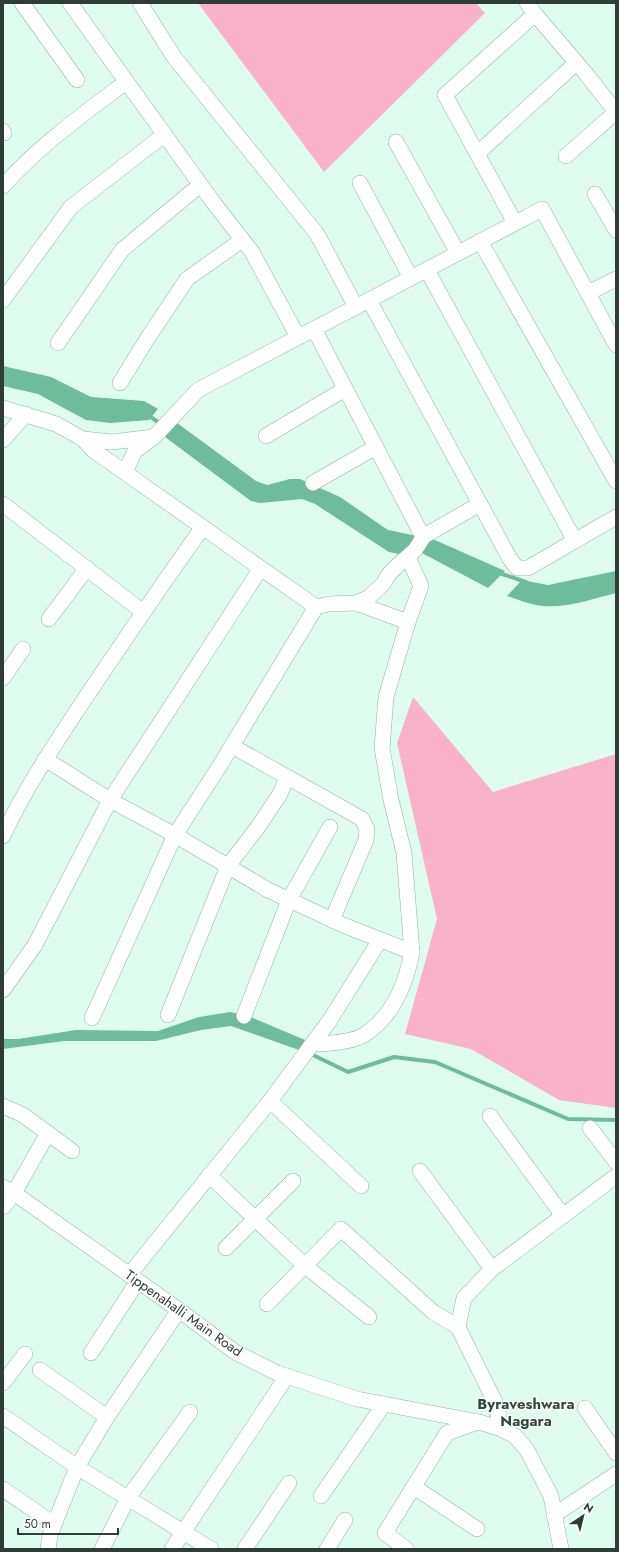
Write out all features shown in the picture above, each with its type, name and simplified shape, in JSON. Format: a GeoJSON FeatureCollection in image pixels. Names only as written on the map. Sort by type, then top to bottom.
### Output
{"type":"FeatureCollection","features":[{"type":"Feature","properties":{"kind":"street"},"geometry":{"type":"LineString","coordinates":[[22,3],[77,80]]}},
{"type":"Feature","properties":{"kind":"street"},"geometry":{"type":"LineString","coordinates":[[70,3],[200,185],[252,252],[298,337]]}},
{"type":"Feature","properties":{"kind":"street"},"geometry":{"type":"LineString","coordinates":[[140,3],[174,57],[317,234],[363,303],[480,504],[510,559],[517,568],[528,568],[616,517]]}},
{"type":"Feature","properties":{"kind":"street"},"geometry":{"type":"LineString","coordinates":[[516,223],[445,94],[531,9],[616,112],[566,156]]}},
{"type":"Feature","properties":{"kind":"street"},"geometry":{"type":"LineString","coordinates":[[477,154],[576,63]]}},
{"type":"Feature","properties":{"kind":"street"},"geometry":{"type":"LineString","coordinates":[[3,186],[30,157],[55,135],[126,82]]}},
{"type":"Feature","properties":{"kind":"street"},"geometry":{"type":"LineString","coordinates":[[3,300],[71,207],[164,135]]}},
{"type":"Feature","properties":{"kind":"street"},"geometry":{"type":"LineString","coordinates":[[396,142],[458,253]]}},
{"type":"Feature","properties":{"kind":"street"},"geometry":{"type":"LineString","coordinates":[[360,183],[411,278]]}},
{"type":"Feature","properties":{"kind":"street"},"geometry":{"type":"LineString","coordinates":[[58,343],[122,250],[200,185]]}},
{"type":"Feature","properties":{"kind":"street"},"geometry":{"type":"LineString","coordinates":[[595,194],[616,230]]}},
{"type":"Feature","properties":{"kind":"street"},"geometry":{"type":"LineString","coordinates":[[125,472],[135,451],[154,437],[198,390],[542,209],[616,345]]}},
{"type":"Feature","properties":{"kind":"street"},"geometry":{"type":"LineString","coordinates":[[120,383],[187,279],[242,240]]}},
{"type":"Feature","properties":{"kind":"street"},"geometry":{"type":"LineString","coordinates":[[480,242],[616,481]]}},
{"type":"Feature","properties":{"kind":"street"},"geometry":{"type":"LineString","coordinates":[[427,270],[575,541]]}},
{"type":"Feature","properties":{"kind":"street"},"geometry":{"type":"LineString","coordinates":[[588,293],[616,279]]}},
{"type":"Feature","properties":{"kind":"street"},"geometry":{"type":"LineString","coordinates":[[306,1053],[363,1036],[384,1018],[400,990],[408,971],[412,952],[404,853],[391,800],[382,748],[386,697],[408,622],[421,586],[417,546],[376,448],[314,329]]}},
{"type":"Feature","properties":{"kind":"street"},"geometry":{"type":"LineString","coordinates":[[266,436],[345,389]]}},
{"type":"Feature","properties":{"kind":"street"},"geometry":{"type":"LineString","coordinates":[[3,408],[56,424],[84,439],[112,442],[154,437]]}},
{"type":"Feature","properties":{"kind":"street"},"geometry":{"type":"LineString","coordinates":[[3,440],[26,414]]}},
{"type":"Feature","properties":{"kind":"street"},"geometry":{"type":"LineString","coordinates":[[84,439],[93,450],[316,607]]}},
{"type":"Feature","properties":{"kind":"street"},"geometry":{"type":"LineString","coordinates":[[313,483],[376,448]]}},
{"type":"Feature","properties":{"kind":"street"},"geometry":{"type":"LineString","coordinates":[[3,504],[143,612]]}},
{"type":"Feature","properties":{"kind":"street"},"geometry":{"type":"LineString","coordinates":[[92,1018],[175,835],[232,746],[316,607],[329,604],[356,603],[368,598],[383,584],[389,574],[417,546],[480,504]]}},
{"type":"Feature","properties":{"kind":"street"},"geometry":{"type":"LineString","coordinates":[[3,836],[8,809],[45,759],[143,612],[203,527]]}},
{"type":"Feature","properties":{"kind":"street"},"geometry":{"type":"LineString","coordinates":[[49,619],[87,568]]}},
{"type":"Feature","properties":{"kind":"street"},"geometry":{"type":"LineString","coordinates":[[3,990],[35,945],[110,800],[261,568]]}},
{"type":"Feature","properties":{"kind":"street"},"geometry":{"type":"LineString","coordinates":[[356,603],[408,622]]}},
{"type":"Feature","properties":{"kind":"street"},"geometry":{"type":"LineString","coordinates":[[3,678],[23,649]]}},
{"type":"Feature","properties":{"kind":"street"},"geometry":{"type":"LineString","coordinates":[[232,746],[362,819],[367,829],[366,840],[332,920]]}},
{"type":"Feature","properties":{"kind":"street"},"geometry":{"type":"LineString","coordinates":[[45,759],[110,800],[175,835],[268,890],[332,920],[412,952]]}},
{"type":"Feature","properties":{"kind":"street"},"geometry":{"type":"LineString","coordinates":[[168,1015],[228,866],[258,827],[280,794],[287,776]]}},
{"type":"Feature","properties":{"kind":"street"},"geometry":{"type":"LineString","coordinates":[[244,1016],[289,900],[330,827]]}},
{"type":"Feature","properties":{"kind":"street"},"geometry":{"type":"LineString","coordinates":[[91,1353],[134,1278],[209,1175],[270,1101],[306,1053],[330,1020],[380,940]]}},
{"type":"Feature","properties":{"kind":"street"},"geometry":{"type":"LineString","coordinates":[[270,1101],[361,1186]]}},
{"type":"Feature","properties":{"kind":"street"},"geometry":{"type":"LineString","coordinates":[[3,1106],[23,1115],[72,1151]]}},
{"type":"Feature","properties":{"kind":"street"},"geometry":{"type":"LineString","coordinates":[[490,1116],[563,1216]]}},
{"type":"Feature","properties":{"kind":"street"},"geometry":{"type":"LineString","coordinates":[[590,1128],[616,1162]]}},
{"type":"Feature","properties":{"kind":"street"},"geometry":{"type":"LineString","coordinates":[[3,1207],[8,1190],[48,1133]]}},
{"type":"Feature","properties":{"kind":"street"},"geometry":{"type":"LineString","coordinates":[[420,1170],[492,1269]]}},
{"type":"Feature","properties":{"kind":"street"},"geometry":{"type":"LineString","coordinates":[[209,1175],[304,1265],[369,1317]]}},
{"type":"Feature","properties":{"kind":"street"},"geometry":{"type":"LineString","coordinates":[[458,1327],[464,1298],[492,1269],[616,1176]]}},
{"type":"Feature","properties":{"kind":"street"},"geometry":{"type":"LineString","coordinates":[[226,1248],[293,1181]]}},
{"type":"Feature","properties":{"kind":"street","name":"Tippenahalli Main Road"},"geometry":{"type":"LineString","coordinates":[[8,1190],[179,1310],[235,1352],[277,1373],[357,1399],[479,1422],[499,1428],[515,1436],[527,1450],[551,1496],[561,1549]]}},
{"type":"Feature","properties":{"kind":"street"},"geometry":{"type":"LineString","coordinates":[[267,1304],[341,1229],[433,1312],[458,1327],[498,1408],[499,1428]]}},
{"type":"Feature","properties":{"kind":"street"},"geometry":{"type":"LineString","coordinates":[[48,1549],[50,1534],[77,1467],[107,1417],[179,1310]]}},
{"type":"Feature","properties":{"kind":"street"},"geometry":{"type":"LineString","coordinates":[[3,1383],[25,1354]]}},
{"type":"Feature","properties":{"kind":"street"},"geometry":{"type":"LineString","coordinates":[[40,1370],[107,1417]]}},
{"type":"Feature","properties":{"kind":"street"},"geometry":{"type":"LineString","coordinates":[[172,1549],[287,1376]]}},
{"type":"Feature","properties":{"kind":"street"},"geometry":{"type":"LineString","coordinates":[[320,1496],[384,1404]]}},
{"type":"Feature","properties":{"kind":"street"},"geometry":{"type":"LineString","coordinates":[[585,1408],[616,1452]]}},
{"type":"Feature","properties":{"kind":"street"},"geometry":{"type":"LineString","coordinates":[[102,1549],[128,1498],[190,1412]]}},
{"type":"Feature","properties":{"kind":"street"},"geometry":{"type":"LineString","coordinates":[[3,1416],[77,1467],[211,1549]]}},
{"type":"Feature","properties":{"kind":"street"},"geometry":{"type":"LineString","coordinates":[[406,1549],[385,1533],[447,1433],[479,1422]]}},
{"type":"Feature","properties":{"kind":"street"},"geometry":{"type":"LineString","coordinates":[[554,1515],[616,1474]]}},
{"type":"Feature","properties":{"kind":"street"},"geometry":{"type":"LineString","coordinates":[[245,1549],[289,1483]]}},
{"type":"Feature","properties":{"kind":"street"},"geometry":{"type":"LineString","coordinates":[[414,1486],[477,1529]]}},
{"type":"Feature","properties":{"kind":"street"},"geometry":{"type":"LineString","coordinates":[[3,1489],[54,1524]]}},
{"type":"Feature","properties":{"kind":"street"},"geometry":{"type":"LineString","coordinates":[[327,1549],[345,1520]]}},
{"type":"Feature","properties":{"kind":"shaded area"},"geometry":{"type":"Polygon","coordinates":[[[198,3],[476,3],[485,13],[324,172],[198,3]]]}},
{"type":"Feature","properties":{"kind":"shaded area"},"geometry":{"type":"Polygon","coordinates":[[[3,366],[51,377],[91,397],[144,401],[158,409],[149,420],[110,423],[86,420],[38,394],[3,386],[3,366]]]}},
{"type":"Feature","properties":{"kind":"shaded area"},"geometry":{"type":"Polygon","coordinates":[[[173,420],[256,481],[267,485],[290,479],[300,479],[340,497],[388,530],[417,536],[404,555],[389,552],[315,504],[302,499],[260,503],[251,501],[161,434],[173,420]]]}},
{"type":"Feature","properties":{"kind":"shaded area"},"geometry":{"type":"Polygon","coordinates":[[[428,537],[505,571],[488,588],[418,551],[428,537]]]}},
{"type":"Feature","properties":{"kind":"shaded area"},"geometry":{"type":"Polygon","coordinates":[[[616,571],[616,593],[580,602],[562,606],[543,606],[507,596],[522,580],[548,585],[616,571]]]}},
{"type":"Feature","properties":{"kind":"shaded area"},"geometry":{"type":"Polygon","coordinates":[[[413,697],[493,792],[616,754],[616,1108],[559,1100],[471,1049],[405,1034],[437,919],[397,743],[413,697]]]}},
{"type":"Feature","properties":{"kind":"shaded area"},"geometry":{"type":"Polygon","coordinates":[[[230,1012],[248,1016],[305,1040],[299,1050],[231,1026],[201,1030],[156,1041],[64,1041],[3,1049],[3,1039],[18,1039],[76,1030],[158,1031],[199,1017],[230,1012]]]}},
{"type":"Feature","properties":{"kind":"waterway"},"geometry":{"type":"LineString","coordinates":[[148,415],[162,425]]}},
{"type":"Feature","properties":{"kind":"waterway"},"geometry":{"type":"LineString","coordinates":[[496,572],[526,582]]}},
{"type":"Feature","properties":{"kind":"waterway"},"geometry":{"type":"LineString","coordinates":[[309,1053],[348,1072],[394,1057],[435,1062],[568,1119],[616,1120]]}},
{"type":"Feature","properties":{"kind":"district","name":"Byraveshwara Nagara"},"geometry":{"type":"Point","coordinates":[526,1412]}}]}
